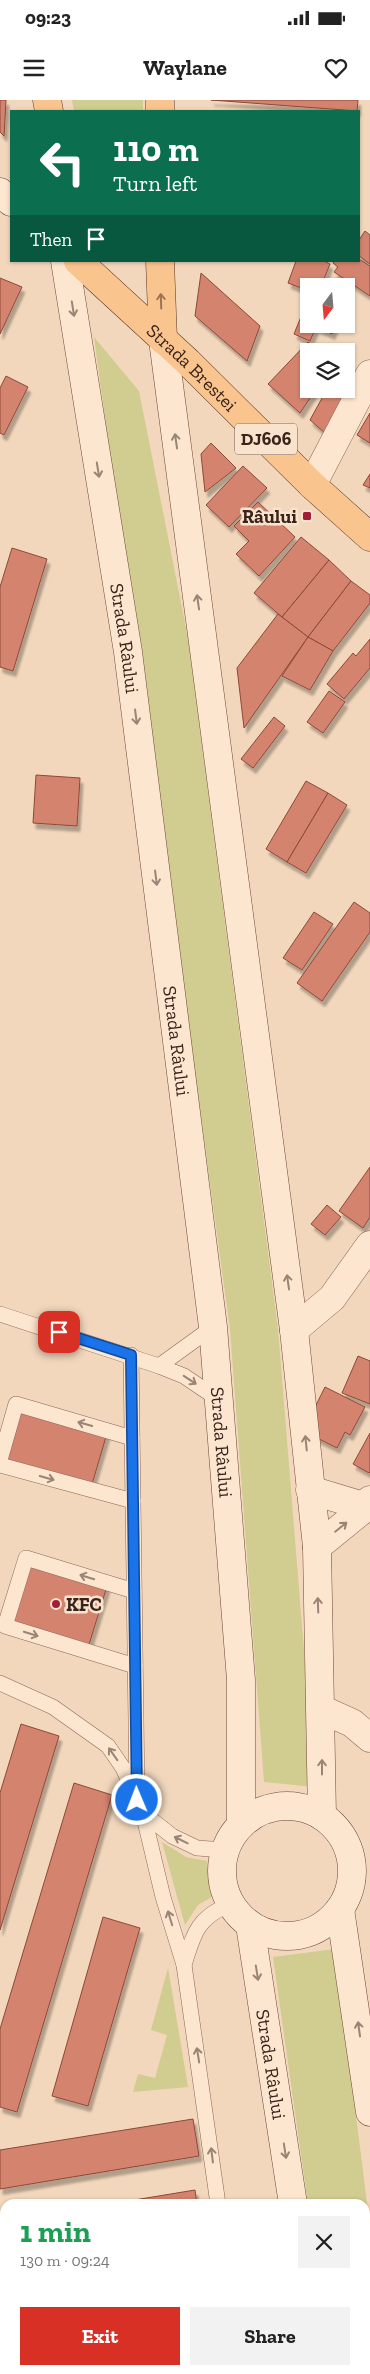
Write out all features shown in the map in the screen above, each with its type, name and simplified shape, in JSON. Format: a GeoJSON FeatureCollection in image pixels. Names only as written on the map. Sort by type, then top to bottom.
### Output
{"type":"FeatureCollection","features":[{"type":"Feature","properties":{"kind":"main road"},"geometry":{"type":"LineString","coordinates":[[0,192],[10,201]]}},
{"type":"Feature","properties":{"kind":"main road","name":"Strada Râului"},"geometry":{"type":"LineString","coordinates":[[65,262],[128,652],[213,1327],[241,1680],[241,1825]]}},
{"type":"Feature","properties":{"kind":"main road","name":"Strada Brestei"},"geometry":{"type":"LineString","coordinates":[[79,262],[312,485],[370,536]]}},
{"type":"Feature","properties":{"kind":"main road"},"geometry":{"type":"LineString","coordinates":[[160,262],[162,340],[294,1330],[316,1547],[322,1816]]}},
{"type":"Feature","properties":{"kind":"main road"},"geometry":{"type":"LineString","coordinates":[[312,485],[370,374]]}},
{"type":"Feature","properties":{"kind":"main road"},"geometry":{"type":"LineString","coordinates":[[294,1330],[332,1298],[370,1245]]}},
{"type":"Feature","properties":{"kind":"main road"},"geometry":{"type":"LineString","coordinates":[[310,1490],[369,1505]]}},
{"type":"Feature","properties":{"kind":"main road"},"geometry":{"type":"LineString","coordinates":[[316,1547],[369,1505]]}},
{"type":"Feature","properties":{"kind":"main road"},"geometry":{"type":"LineString","coordinates":[[321,1709],[352,1723],[370,1738]]}},
{"type":"Feature","properties":{"kind":"main road"},"geometry":{"type":"LineString","coordinates":[[293,1807],[322,1816],[334,1826],[343,1838],[352,1866],[347,1896],[340,1909],[330,1921],[303,1935],[288,1937],[268,1934],[250,1925],[230,1904],[222,1878],[225,1850],[232,1837],[241,1825],[265,1810],[293,1807]]}},
{"type":"Feature","properties":{"kind":"main road"},"geometry":{"type":"LineString","coordinates":[[340,1909],[370,2112]]}},
{"type":"Feature","properties":{"kind":"main road","name":"Strada Râului"},"geometry":{"type":"LineString","coordinates":[[250,1925],[292,2199]]}},
{"type":"Feature","properties":{"kind":"lane"},"geometry":{"type":"LineString","coordinates":[[0,1314],[160,1366],[184,1376],[218,1399]]}},
{"type":"Feature","properties":{"kind":"lane"},"geometry":{"type":"LineString","coordinates":[[160,1366],[213,1327]]}},
{"type":"Feature","properties":{"kind":"lane"},"geometry":{"type":"LineString","coordinates":[[131,1355],[135,1666],[140,1806],[172,1836],[197,1848],[225,1850]]}},
{"type":"Feature","properties":{"kind":"lane"},"geometry":{"type":"LineString","coordinates":[[0,1460],[16,1404],[132,1438]]}},
{"type":"Feature","properties":{"kind":"lane"},"geometry":{"type":"LineString","coordinates":[[0,1465],[133,1501]]}},
{"type":"Feature","properties":{"kind":"lane"},"geometry":{"type":"LineString","coordinates":[[134,1591],[26,1558],[5,1626],[135,1666]]}},
{"type":"Feature","properties":{"kind":"lane"},"geometry":{"type":"LineString","coordinates":[[0,1683],[53,1707],[108,1746],[123,1768],[140,1806],[163,1897],[184,1965],[217,2199]]}},
{"type":"Feature","properties":{"kind":"lane"},"geometry":{"type":"LineString","coordinates":[[184,1965],[201,1921],[213,1911],[230,1904]]}},
{"type":"Feature","properties":{"kind":"shaded area"},"geometry":{"type":"Polygon","coordinates":[[[72,100],[143,100],[143,110],[74,110],[72,100]]]}},
{"type":"Feature","properties":{"kind":"shaded area"},"geometry":{"type":"Polygon","coordinates":[[[94,337],[139,391],[188,638],[278,1329],[315,1787],[264,1782],[230,1329],[94,337]]]}},
{"type":"Feature","properties":{"kind":"shaded area"},"geometry":{"type":"Polygon","coordinates":[[[162,1842],[186,1857],[207,1861],[215,1895],[198,1905],[185,1925],[162,1842]]]}},
{"type":"Feature","properties":{"kind":"shaded area"},"geometry":{"type":"Polygon","coordinates":[[[335,1949],[366,2199],[307,2199],[273,1957],[335,1949]]]}},
{"type":"Feature","properties":{"kind":"shaded area"},"geometry":{"type":"Polygon","coordinates":[[[168,1968],[188,2087],[133,2092],[138,2074],[155,2078],[167,2035],[151,2030],[168,1968]]]}},
{"type":"Feature","properties":{"kind":"building"},"geometry":{"type":"Polygon","coordinates":[[[0,100],[6,100],[4,136],[0,132],[0,100]]]}},
{"type":"Feature","properties":{"kind":"building"},"geometry":{"type":"Polygon","coordinates":[[[211,100],[358,100],[357,110],[211,100]]]}},
{"type":"Feature","properties":{"kind":"building"},"geometry":{"type":"Polygon","coordinates":[[[365,231],[370,235],[370,264],[360,257],[360,238],[365,231]]]}},
{"type":"Feature","properties":{"kind":"building"},"geometry":{"type":"Polygon","coordinates":[[[360,260],[370,266],[370,296],[355,286],[355,278],[343,278],[334,272],[338,267],[334,262],[360,262],[360,260]]]}},
{"type":"Feature","properties":{"kind":"building"},"geometry":{"type":"Polygon","coordinates":[[[296,262],[326,262],[330,264],[324,278],[300,278],[300,288],[288,283],[296,262]]]}},
{"type":"Feature","properties":{"kind":"building"},"geometry":{"type":"Polygon","coordinates":[[[201,273],[260,326],[247,361],[195,316],[201,273]]]}},
{"type":"Feature","properties":{"kind":"building"},"geometry":{"type":"Polygon","coordinates":[[[0,278],[22,287],[0,334],[0,278]]]}},
{"type":"Feature","properties":{"kind":"building"},"geometry":{"type":"Polygon","coordinates":[[[300,319],[300,333],[313,333],[310,341],[294,334],[300,319]]]}},
{"type":"Feature","properties":{"kind":"building"},"geometry":{"type":"Polygon","coordinates":[[[300,350],[300,398],[310,398],[300,413],[268,384],[300,350]]]}},
{"type":"Feature","properties":{"kind":"building"},"geometry":{"type":"Polygon","coordinates":[[[6,376],[28,387],[4,435],[0,433],[0,388],[6,376]]]}},
{"type":"Feature","properties":{"kind":"building"},"geometry":{"type":"Polygon","coordinates":[[[322,398],[344,398],[325,433],[310,420],[322,398]]]}},
{"type":"Feature","properties":{"kind":"building"},"geometry":{"type":"Polygon","coordinates":[[[370,413],[370,443],[357,435],[370,413]]]}},
{"type":"Feature","properties":{"kind":"building"},"geometry":{"type":"Polygon","coordinates":[[[211,443],[236,468],[205,492],[201,454],[211,443]]]}},
{"type":"Feature","properties":{"kind":"building"},"geometry":{"type":"Polygon","coordinates":[[[243,466],[267,488],[229,527],[206,505],[243,466]]]}},
{"type":"Feature","properties":{"kind":"building"},"geometry":{"type":"Polygon","coordinates":[[[370,474],[370,488],[363,485],[370,474]]]}},
{"type":"Feature","properties":{"kind":"building"},"geometry":{"type":"Polygon","coordinates":[[[258,502],[295,537],[259,576],[236,554],[249,541],[234,526],[258,502]]]}},
{"type":"Feature","properties":{"kind":"building"},"geometry":{"type":"Polygon","coordinates":[[[301,537],[329,560],[282,617],[254,593],[301,537]]]}},
{"type":"Feature","properties":{"kind":"building"},"geometry":{"type":"Polygon","coordinates":[[[12,548],[47,559],[13,671],[0,667],[0,587],[12,548]]]}},
{"type":"Feature","properties":{"kind":"building"},"geometry":{"type":"Polygon","coordinates":[[[329,560],[351,581],[308,637],[282,617],[329,560]]]}},
{"type":"Feature","properties":{"kind":"building"},"geometry":{"type":"Polygon","coordinates":[[[351,581],[370,595],[370,603],[333,651],[308,637],[351,581]]]}},
{"type":"Feature","properties":{"kind":"building"},"geometry":{"type":"Polygon","coordinates":[[[278,614],[308,637],[244,728],[237,668],[278,614]]]}},
{"type":"Feature","properties":{"kind":"building"},"geometry":{"type":"Polygon","coordinates":[[[308,637],[333,651],[310,690],[282,676],[308,637]]]}},
{"type":"Feature","properties":{"kind":"building"},"geometry":{"type":"Polygon","coordinates":[[[370,639],[370,668],[344,699],[327,684],[353,653],[356,656],[370,639]]]}},
{"type":"Feature","properties":{"kind":"building"},"geometry":{"type":"Polygon","coordinates":[[[329,691],[345,702],[323,733],[307,722],[329,691]]]}},
{"type":"Feature","properties":{"kind":"building"},"geometry":{"type":"Polygon","coordinates":[[[274,717],[285,726],[253,768],[241,759],[274,717]]]}},
{"type":"Feature","properties":{"kind":"building"},"geometry":{"type":"Polygon","coordinates":[[[36,775],[80,778],[77,826],[33,823],[36,775]]]}},
{"type":"Feature","properties":{"kind":"building"},"geometry":{"type":"Polygon","coordinates":[[[306,781],[328,793],[287,862],[266,849],[306,781]]]}},
{"type":"Feature","properties":{"kind":"building"},"geometry":{"type":"Polygon","coordinates":[[[328,793],[347,805],[306,873],[287,862],[328,793]]]}},
{"type":"Feature","properties":{"kind":"building"},"geometry":{"type":"Polygon","coordinates":[[[354,902],[370,913],[370,932],[322,1001],[297,983],[354,902]]]}},
{"type":"Feature","properties":{"kind":"building"},"geometry":{"type":"Polygon","coordinates":[[[314,912],[333,924],[302,970],[283,958],[314,912]]]}},
{"type":"Feature","properties":{"kind":"building"},"geometry":{"type":"Polygon","coordinates":[[[370,1167],[370,1217],[363,1228],[339,1211],[370,1167]]]}},
{"type":"Feature","properties":{"kind":"building"},"geometry":{"type":"Polygon","coordinates":[[[327,1205],[341,1217],[325,1235],[311,1224],[327,1205]]]}},
{"type":"Feature","properties":{"kind":"building"},"geometry":{"type":"Polygon","coordinates":[[[358,1356],[370,1361],[370,1404],[342,1393],[358,1356]]]}},
{"type":"Feature","properties":{"kind":"building"},"geometry":{"type":"Polygon","coordinates":[[[325,1387],[365,1407],[350,1435],[345,1432],[337,1448],[309,1434],[311,1415],[325,1387]]]}},
{"type":"Feature","properties":{"kind":"building"},"geometry":{"type":"Polygon","coordinates":[[[16,1404],[108,1430],[90,1491],[0,1465],[16,1404]]]}},
{"type":"Feature","properties":{"kind":"building"},"geometry":{"type":"Polygon","coordinates":[[[370,1433],[370,1472],[369,1473],[353,1464],[370,1433]]]}},
{"type":"Feature","properties":{"kind":"building","name":"KFC"},"geometry":{"type":"Polygon","coordinates":[[[26,1558],[108,1583],[87,1651],[5,1626],[26,1558]]]}},
{"type":"Feature","properties":{"kind":"building"},"geometry":{"type":"Polygon","coordinates":[[[21,1724],[59,1736],[0,1930],[0,1793],[21,1724]]]}},
{"type":"Feature","properties":{"kind":"building"},"geometry":{"type":"Polygon","coordinates":[[[74,1783],[112,1795],[17,2112],[0,2107],[0,2029],[74,1783]]]}},
{"type":"Feature","properties":{"kind":"building"},"geometry":{"type":"Polygon","coordinates":[[[103,1917],[140,1928],[88,2106],[52,2096],[103,1917]]]}},
{"type":"Feature","properties":{"kind":"building"},"geometry":{"type":"Polygon","coordinates":[[[193,2119],[199,2156],[0,2189],[0,2150],[193,2119]]]}},
{"type":"Feature","properties":{"kind":"building"},"geometry":{"type":"Polygon","coordinates":[[[195,2190],[196,2199],[140,2199],[195,2190]]]}},
{"type":"Feature","properties":{"kind":"place","name":"Râului"},"geometry":{"type":"Point","coordinates":[307,516]}},
{"type":"Feature","properties":{"kind":"place","name":"KFC"},"geometry":{"type":"Point","coordinates":[56,1604]}},
{"type":"Feature","properties":{"kind":"route"},"geometry":{"type":"LineString","coordinates":[[59,1332],[131,1355],[137,1800]]}}]}
